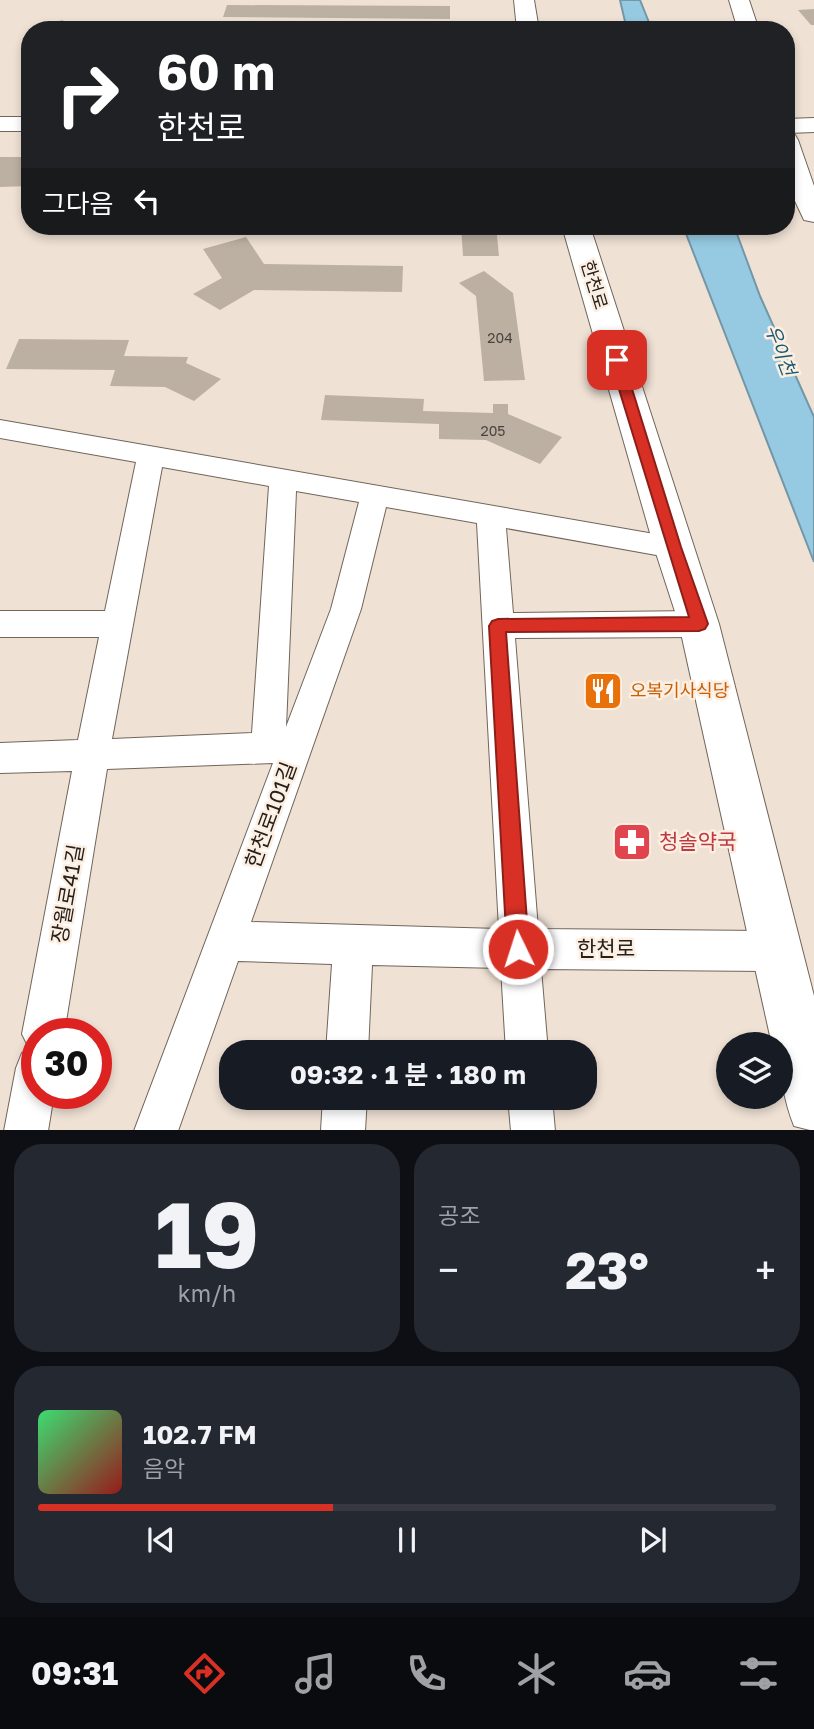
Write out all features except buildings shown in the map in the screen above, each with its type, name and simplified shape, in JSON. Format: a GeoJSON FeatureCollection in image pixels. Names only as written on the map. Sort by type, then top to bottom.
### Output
{"type":"FeatureCollection","features":[{"type":"Feature","properties":{"kind":"main road"},"geometry":{"type":"LineString","coordinates":[[524,0],[527,21]]}},
{"type":"Feature","properties":{"kind":"main road"},"geometry":{"type":"LineString","coordinates":[[739,0],[746,21]]}},
{"type":"Feature","properties":{"kind":"main road"},"geometry":{"type":"LineString","coordinates":[[0,124],[21,124]]}},
{"type":"Feature","properties":{"kind":"main road"},"geometry":{"type":"LineString","coordinates":[[795,126],[814,125]]}},
{"type":"Feature","properties":{"kind":"main road"},"geometry":{"type":"LineString","coordinates":[[795,174],[814,214]]}},
{"type":"Feature","properties":{"kind":"main road","name":"한천로"},"geometry":{"type":"LineString","coordinates":[[579,235],[699,624],[814,1106]]}},
{"type":"Feature","properties":{"kind":"street"},"geometry":{"type":"LineString","coordinates":[[0,429],[673,547]]}},
{"type":"Feature","properties":{"kind":"street","name":"장월로41길"},"geometry":{"type":"LineString","coordinates":[[46,1018],[92,754],[150,455]]}},
{"type":"Feature","properties":{"kind":"street","name":"한천로101길"},"geometry":{"type":"LineString","coordinates":[[282,748],[283,480]]}},
{"type":"Feature","properties":{"kind":"street","name":"한천로101길"},"geometry":{"type":"LineString","coordinates":[[156,1130],[225,942],[282,748],[346,609],[375,496]]}},
{"type":"Feature","properties":{"kind":"street"},"geometry":{"type":"LineString","coordinates":[[491,517],[526,1040]]}},
{"type":"Feature","properties":{"kind":"street"},"geometry":{"type":"LineString","coordinates":[[0,624],[118,624]]}},
{"type":"Feature","properties":{"kind":"street"},"geometry":{"type":"LineString","coordinates":[[498,626],[699,624]]}},
{"type":"Feature","properties":{"kind":"street"},"geometry":{"type":"LineString","coordinates":[[0,758],[282,748]]}},
{"type":"Feature","properties":{"kind":"street","name":"한천로"},"geometry":{"type":"LineString","coordinates":[[225,942],[518,949],[775,951]]}},
{"type":"Feature","properties":{"kind":"street"},"geometry":{"type":"LineString","coordinates":[[348,1040],[353,945]]}},
{"type":"Feature","properties":{"kind":"street"},"geometry":{"type":"LineString","coordinates":[[26,1130],[30,1109]]}},
{"type":"Feature","properties":{"kind":"street"},"geometry":{"type":"LineString","coordinates":[[343,1130],[344,1110]]}},
{"type":"Feature","properties":{"kind":"street"},"geometry":{"type":"LineString","coordinates":[[531,1110],[533,1130]]}},
{"type":"Feature","properties":{"kind":"water"},"geometry":{"type":"Polygon","coordinates":[[[620,0],[640,0],[648,21],[625,21],[620,0]]]}},
{"type":"Feature","properties":{"kind":"water","name":"우이천"},"geometry":{"type":"Polygon","coordinates":[[[687,235],[737,235],[760,296],[814,417],[814,562],[687,235]]]}},
{"type":"Feature","properties":{"kind":"place","name":"오복기사식당"},"geometry":{"type":"Point","coordinates":[603,691]}},
{"type":"Feature","properties":{"kind":"place","name":"청솔약국"},"geometry":{"type":"Point","coordinates":[632,842]}},
{"type":"Feature","properties":{"kind":"route"},"geometry":{"type":"LineString","coordinates":[[518,949],[498,626],[699,624],[617,360]]}}]}
